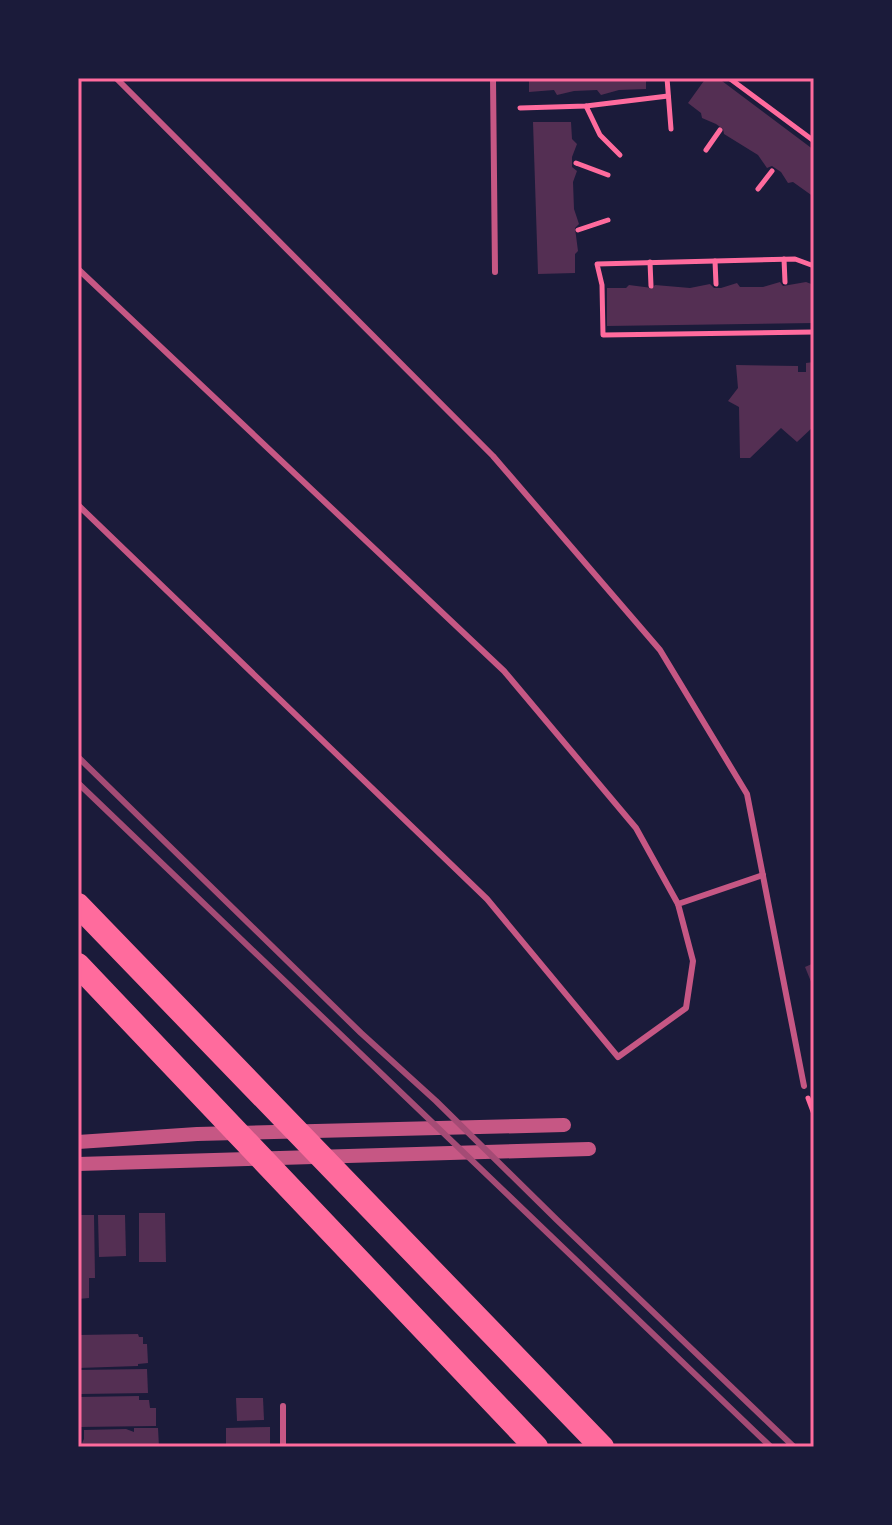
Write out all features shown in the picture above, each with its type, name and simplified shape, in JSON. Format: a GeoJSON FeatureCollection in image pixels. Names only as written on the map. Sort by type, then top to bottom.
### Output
{"type":"FeatureCollection","features":[{"type":"Feature","properties":{"kind":"highway"},"geometry":{"type":"LineString","coordinates":[[78,905],[602,1447]]}},
{"type":"Feature","properties":{"kind":"highway"},"geometry":{"type":"LineString","coordinates":[[78,965],[536,1447]]}},
{"type":"Feature","properties":{"kind":"street"},"geometry":{"type":"LineString","coordinates":[[78,1142],[197,1134],[564,1125]]}},
{"type":"Feature","properties":{"kind":"street"},"geometry":{"type":"LineString","coordinates":[[78,1164],[589,1149]]}},
{"type":"Feature","properties":{"kind":"lane"},"geometry":{"type":"LineString","coordinates":[[116,78],[493,456],[660,650],[747,794],[804,1086]]}},
{"type":"Feature","properties":{"kind":"lane"},"geometry":{"type":"LineString","coordinates":[[493,78],[495,272]]}},
{"type":"Feature","properties":{"kind":"lane"},"geometry":{"type":"LineString","coordinates":[[78,269],[504,671],[636,828],[678,904],[693,961],[686,1008],[618,1057],[487,899],[78,505]]}},
{"type":"Feature","properties":{"kind":"lane"},"geometry":{"type":"LineString","coordinates":[[678,904],[763,875]]}},
{"type":"Feature","properties":{"kind":"lane"},"geometry":{"type":"LineString","coordinates":[[283,1406],[283,1447]]}},
{"type":"Feature","properties":{"kind":"path"},"geometry":{"type":"LineString","coordinates":[[729,78],[814,141]]}},
{"type":"Feature","properties":{"kind":"path"},"geometry":{"type":"LineString","coordinates":[[669,79],[671,129]]}},
{"type":"Feature","properties":{"kind":"path"},"geometry":{"type":"LineString","coordinates":[[520,108],[586,106],[668,96]]}},
{"type":"Feature","properties":{"kind":"path"},"geometry":{"type":"LineString","coordinates":[[586,106],[600,135],[620,155]]}},
{"type":"Feature","properties":{"kind":"path"},"geometry":{"type":"LineString","coordinates":[[706,150],[720,130]]}},
{"type":"Feature","properties":{"kind":"path"},"geometry":{"type":"LineString","coordinates":[[576,163],[608,175]]}},
{"type":"Feature","properties":{"kind":"path"},"geometry":{"type":"LineString","coordinates":[[758,189],[772,171]]}},
{"type":"Feature","properties":{"kind":"path"},"geometry":{"type":"LineString","coordinates":[[578,230],[608,220]]}},
{"type":"Feature","properties":{"kind":"path"},"geometry":{"type":"LineString","coordinates":[[784,259],[785,282]]}},
{"type":"Feature","properties":{"kind":"path"},"geometry":{"type":"LineString","coordinates":[[814,266],[784,259],[597,264],[602,285],[603,335],[814,332]]}},
{"type":"Feature","properties":{"kind":"path"},"geometry":{"type":"LineString","coordinates":[[715,261],[716,284]]}},
{"type":"Feature","properties":{"kind":"path"},"geometry":{"type":"LineString","coordinates":[[650,262],[651,286]]}},
{"type":"Feature","properties":{"kind":"building"},"geometry":{"type":"Polygon","coordinates":[[[529,78],[646,78],[646,89],[619,90],[601,95],[597,90],[557,95],[554,90],[529,92],[529,78]]]}},
{"type":"Feature","properties":{"kind":"building"},"geometry":{"type":"Polygon","coordinates":[[[706,78],[718,78],[814,150],[814,197],[793,182],[788,183],[781,172],[772,166],[767,168],[758,155],[724,134],[716,124],[702,118],[701,113],[688,103],[706,78]]]}},
{"type":"Feature","properties":{"kind":"building"},"geometry":{"type":"Polygon","coordinates":[[[533,122],[571,122],[572,139],[577,144],[572,157],[572,167],[577,171],[573,182],[574,209],[579,224],[575,228],[578,251],[575,254],[575,273],[538,274],[533,122]]]}},
{"type":"Feature","properties":{"kind":"building"},"geometry":{"type":"Polygon","coordinates":[[[780,282],[783,286],[806,282],[814,285],[814,323],[607,326],[607,288],[626,288],[629,285],[652,288],[655,285],[690,288],[710,284],[721,288],[737,283],[740,287],[763,287],[780,282]]]}},
{"type":"Feature","properties":{"kind":"building"},"geometry":{"type":"Polygon","coordinates":[[[814,362],[814,426],[797,442],[781,428],[750,458],[740,458],[739,407],[728,401],[738,388],[736,365],[798,366],[798,372],[806,372],[806,363],[814,362]]]}},
{"type":"Feature","properties":{"kind":"building"},"geometry":{"type":"Polygon","coordinates":[[[814,963],[814,989],[805,967],[814,963]]]}},
{"type":"Feature","properties":{"kind":"building"},"geometry":{"type":"Polygon","coordinates":[[[139,1213],[165,1213],[166,1262],[139,1262],[139,1213]]]}},
{"type":"Feature","properties":{"kind":"building"},"geometry":{"type":"Polygon","coordinates":[[[78,1215],[94,1215],[95,1278],[89,1278],[89,1298],[78,1299],[78,1215]]]}},
{"type":"Feature","properties":{"kind":"building"},"geometry":{"type":"Polygon","coordinates":[[[98,1215],[125,1215],[126,1256],[99,1257],[98,1215]]]}},
{"type":"Feature","properties":{"kind":"building"},"geometry":{"type":"Polygon","coordinates":[[[138,1334],[143,1337],[143,1344],[147,1344],[148,1363],[78,1368],[78,1335],[138,1334]]]}},
{"type":"Feature","properties":{"kind":"building"},"geometry":{"type":"Polygon","coordinates":[[[147,1369],[148,1393],[81,1394],[78,1370],[147,1369]]]}},
{"type":"Feature","properties":{"kind":"building"},"geometry":{"type":"Polygon","coordinates":[[[139,1396],[139,1400],[149,1400],[150,1408],[156,1408],[156,1426],[78,1427],[78,1397],[139,1396]]]}},
{"type":"Feature","properties":{"kind":"building"},"geometry":{"type":"Polygon","coordinates":[[[236,1398],[263,1398],[264,1420],[237,1421],[236,1398]]]}},
{"type":"Feature","properties":{"kind":"building"},"geometry":{"type":"Polygon","coordinates":[[[270,1427],[270,1447],[226,1447],[226,1428],[270,1427]]]}},
{"type":"Feature","properties":{"kind":"building"},"geometry":{"type":"Polygon","coordinates":[[[134,1428],[158,1428],[159,1447],[80,1447],[84,1430],[126,1429],[134,1432],[134,1428]]]}},
{"type":"Feature","properties":{"kind":"railway"},"geometry":{"type":"LineString","coordinates":[[78,757],[794,1447]]}},
{"type":"Feature","properties":{"kind":"railway"},"geometry":{"type":"LineString","coordinates":[[78,783],[771,1447]]}}]}
